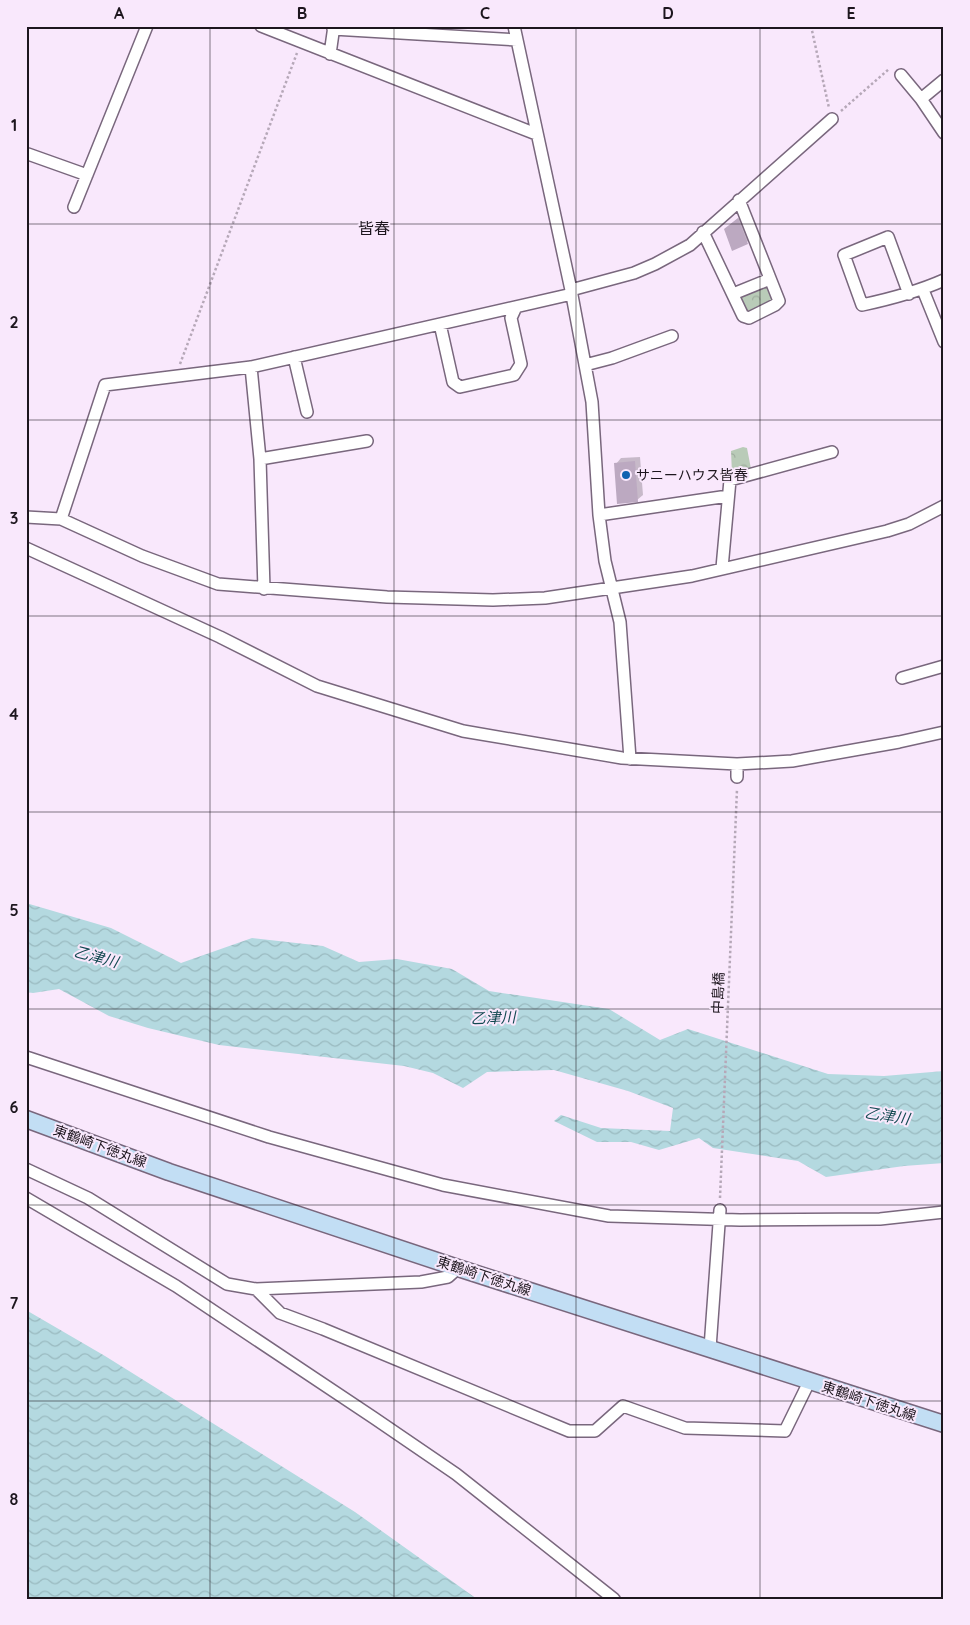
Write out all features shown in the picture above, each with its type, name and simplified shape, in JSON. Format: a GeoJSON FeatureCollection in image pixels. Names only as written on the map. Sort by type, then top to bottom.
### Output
{"type":"FeatureCollection","features":[{"type":"Feature","properties":{"kind":"street"},"geometry":{"type":"LineString","coordinates":[[74,207],[147,26]]}},
{"type":"Feature","properties":{"kind":"street"},"geometry":{"type":"LineString","coordinates":[[261,26],[536,134]]}},
{"type":"Feature","properties":{"kind":"street"},"geometry":{"type":"LineString","coordinates":[[514,26],[536,134],[572,292],[592,402],[605,561],[620,622],[630,758]]}},
{"type":"Feature","properties":{"kind":"street"},"geometry":{"type":"LineString","coordinates":[[330,54],[333,27],[426,30],[516,40]]}},
{"type":"Feature","properties":{"kind":"street"},"geometry":{"type":"LineString","coordinates":[[901,75],[921,99],[944,133]]}},
{"type":"Feature","properties":{"kind":"street"},"geometry":{"type":"LineString","coordinates":[[921,99],[944,80]]}},
{"type":"Feature","properties":{"kind":"street"},"geometry":{"type":"LineString","coordinates":[[61,519],[105,385],[251,367],[516,307],[621,278],[656,264],[690,244],[832,119]]}},
{"type":"Feature","properties":{"kind":"street"},"geometry":{"type":"LineString","coordinates":[[28,154],[86,175]]}},
{"type":"Feature","properties":{"kind":"street"},"geometry":{"type":"LineString","coordinates":[[703,232],[743,316],[749,318],[775,305],[779,301],[739,200]]}},
{"type":"Feature","properties":{"kind":"street"},"geometry":{"type":"LineString","coordinates":[[909,294],[888,237],[844,255],[862,305],[909,294],[923,290],[944,280]]}},
{"type":"Feature","properties":{"kind":"street"},"geometry":{"type":"LineString","coordinates":[[733,294],[770,279]]}},
{"type":"Feature","properties":{"kind":"street"},"geometry":{"type":"LineString","coordinates":[[923,290],[944,342]]}},
{"type":"Feature","properties":{"kind":"street"},"geometry":{"type":"LineString","coordinates":[[440,324],[453,382],[460,386],[514,376],[521,364],[511,318],[516,307]]}},
{"type":"Feature","properties":{"kind":"street"},"geometry":{"type":"LineString","coordinates":[[585,365],[612,358],[672,336]]}},
{"type":"Feature","properties":{"kind":"street"},"geometry":{"type":"LineString","coordinates":[[294,357],[306,412]]}},
{"type":"Feature","properties":{"kind":"street"},"geometry":{"type":"LineString","coordinates":[[251,367],[260,459],[264,589]]}},
{"type":"Feature","properties":{"kind":"street"},"geometry":{"type":"LineString","coordinates":[[260,459],[367,441]]}},
{"type":"Feature","properties":{"kind":"street"},"geometry":{"type":"LineString","coordinates":[[722,568],[730,480],[832,452]]}},
{"type":"Feature","properties":{"kind":"street"},"geometry":{"type":"LineString","coordinates":[[600,515],[728,496]]}},
{"type":"Feature","properties":{"kind":"street"},"geometry":{"type":"LineString","coordinates":[[26,517],[61,519],[142,556],[218,584],[386,597],[493,600],[546,598],[692,576],[887,531],[909,524],[944,506]]}},
{"type":"Feature","properties":{"kind":"street"},"geometry":{"type":"LineString","coordinates":[[26,548],[220,637],[317,686],[463,730],[622,758],[738,764],[792,762],[944,732]]}},
{"type":"Feature","properties":{"kind":"street"},"geometry":{"type":"LineString","coordinates":[[902,678],[944,666]]}},
{"type":"Feature","properties":{"kind":"street"},"geometry":{"type":"LineString","coordinates":[[737,777],[738,764]]}},
{"type":"Feature","properties":{"kind":"street"},"geometry":{"type":"LineString","coordinates":[[26,1057],[269,1137],[443,1185],[609,1216],[719,1215],[880,1219],[944,1212]]}},
{"type":"Feature","properties":{"kind":"street","name":"東鶴崎下徳丸線"},"geometry":{"type":"LineString","coordinates":[[26,1119],[169,1172],[458,1268],[944,1424]]}},
{"type":"Feature","properties":{"kind":"street"},"geometry":{"type":"LineString","coordinates":[[26,1168],[88,1198],[227,1284],[256,1289],[421,1282],[448,1277],[458,1268]]}},
{"type":"Feature","properties":{"kind":"street"},"geometry":{"type":"LineString","coordinates":[[26,1198],[176,1286],[374,1418],[456,1474],[614,1599]]}},
{"type":"Feature","properties":{"kind":"street"},"geometry":{"type":"LineString","coordinates":[[710,1348],[719,1215]]}},
{"type":"Feature","properties":{"kind":"street"},"geometry":{"type":"LineString","coordinates":[[256,1289],[280,1313],[569,1431],[595,1431],[623,1406],[685,1428],[785,1431],[809,1382]]}},
{"type":"Feature","properties":{"kind":"path"},"geometry":{"type":"LineString","coordinates":[[811,26],[832,119],[894,64],[901,75]]}},
{"type":"Feature","properties":{"kind":"path"},"geometry":{"type":"LineString","coordinates":[[175,376],[300,42]]}},
{"type":"Feature","properties":{"kind":"path","name":"中島橋"},"geometry":{"type":"LineString","coordinates":[[719,1215],[737,777]]}},
{"type":"Feature","properties":{"kind":"green space"},"geometry":{"type":"Polygon","coordinates":[[[765,285],[770,287],[773,296],[771,301],[749,313],[747,312],[741,299],[743,294],[765,285]]]}},
{"type":"Feature","properties":{"kind":"green space"},"geometry":{"type":"Polygon","coordinates":[[[743,447],[747,448],[751,469],[732,474],[731,451],[743,447]]]}},
{"type":"Feature","properties":{"kind":"water","name":"乙津川"},"geometry":{"type":"Polygon","coordinates":[[[26,903],[111,928],[181,963],[252,938],[323,946],[359,962],[397,959],[452,969],[489,991],[609,1009],[660,1040],[688,1029],[828,1074],[884,1076],[944,1071],[944,1163],[904,1166],[826,1177],[798,1161],[713,1148],[699,1138],[659,1150],[631,1142],[597,1142],[554,1121],[561,1115],[601,1128],[670,1131],[673,1108],[628,1091],[554,1070],[487,1072],[463,1088],[433,1073],[404,1066],[219,1045],[148,1028],[109,1016],[59,989],[33,993],[26,992],[26,903]]]}},
{"type":"Feature","properties":{"kind":"water"},"geometry":{"type":"Polygon","coordinates":[[[26,1310],[105,1356],[355,1512],[477,1599],[26,1599],[26,1310]]]}},
{"type":"Feature","properties":{"kind":"building"},"geometry":{"type":"Polygon","coordinates":[[[738,218],[748,244],[732,251],[724,229],[738,218]]]}},
{"type":"Feature","properties":{"kind":"building","name":"サニーハウス皆春"},"geometry":{"type":"Polygon","coordinates":[[[635,461],[638,502],[617,504],[614,463],[635,461]]]}},
{"type":"Feature","properties":{"kind":"place","name":"サニーハウス皆春"},"geometry":{"type":"Point","coordinates":[626,475]}},
{"type":"Feature","properties":{"kind":"district","name":"皆春"},"geometry":{"type":"Point","coordinates":[374,228]}}]}
